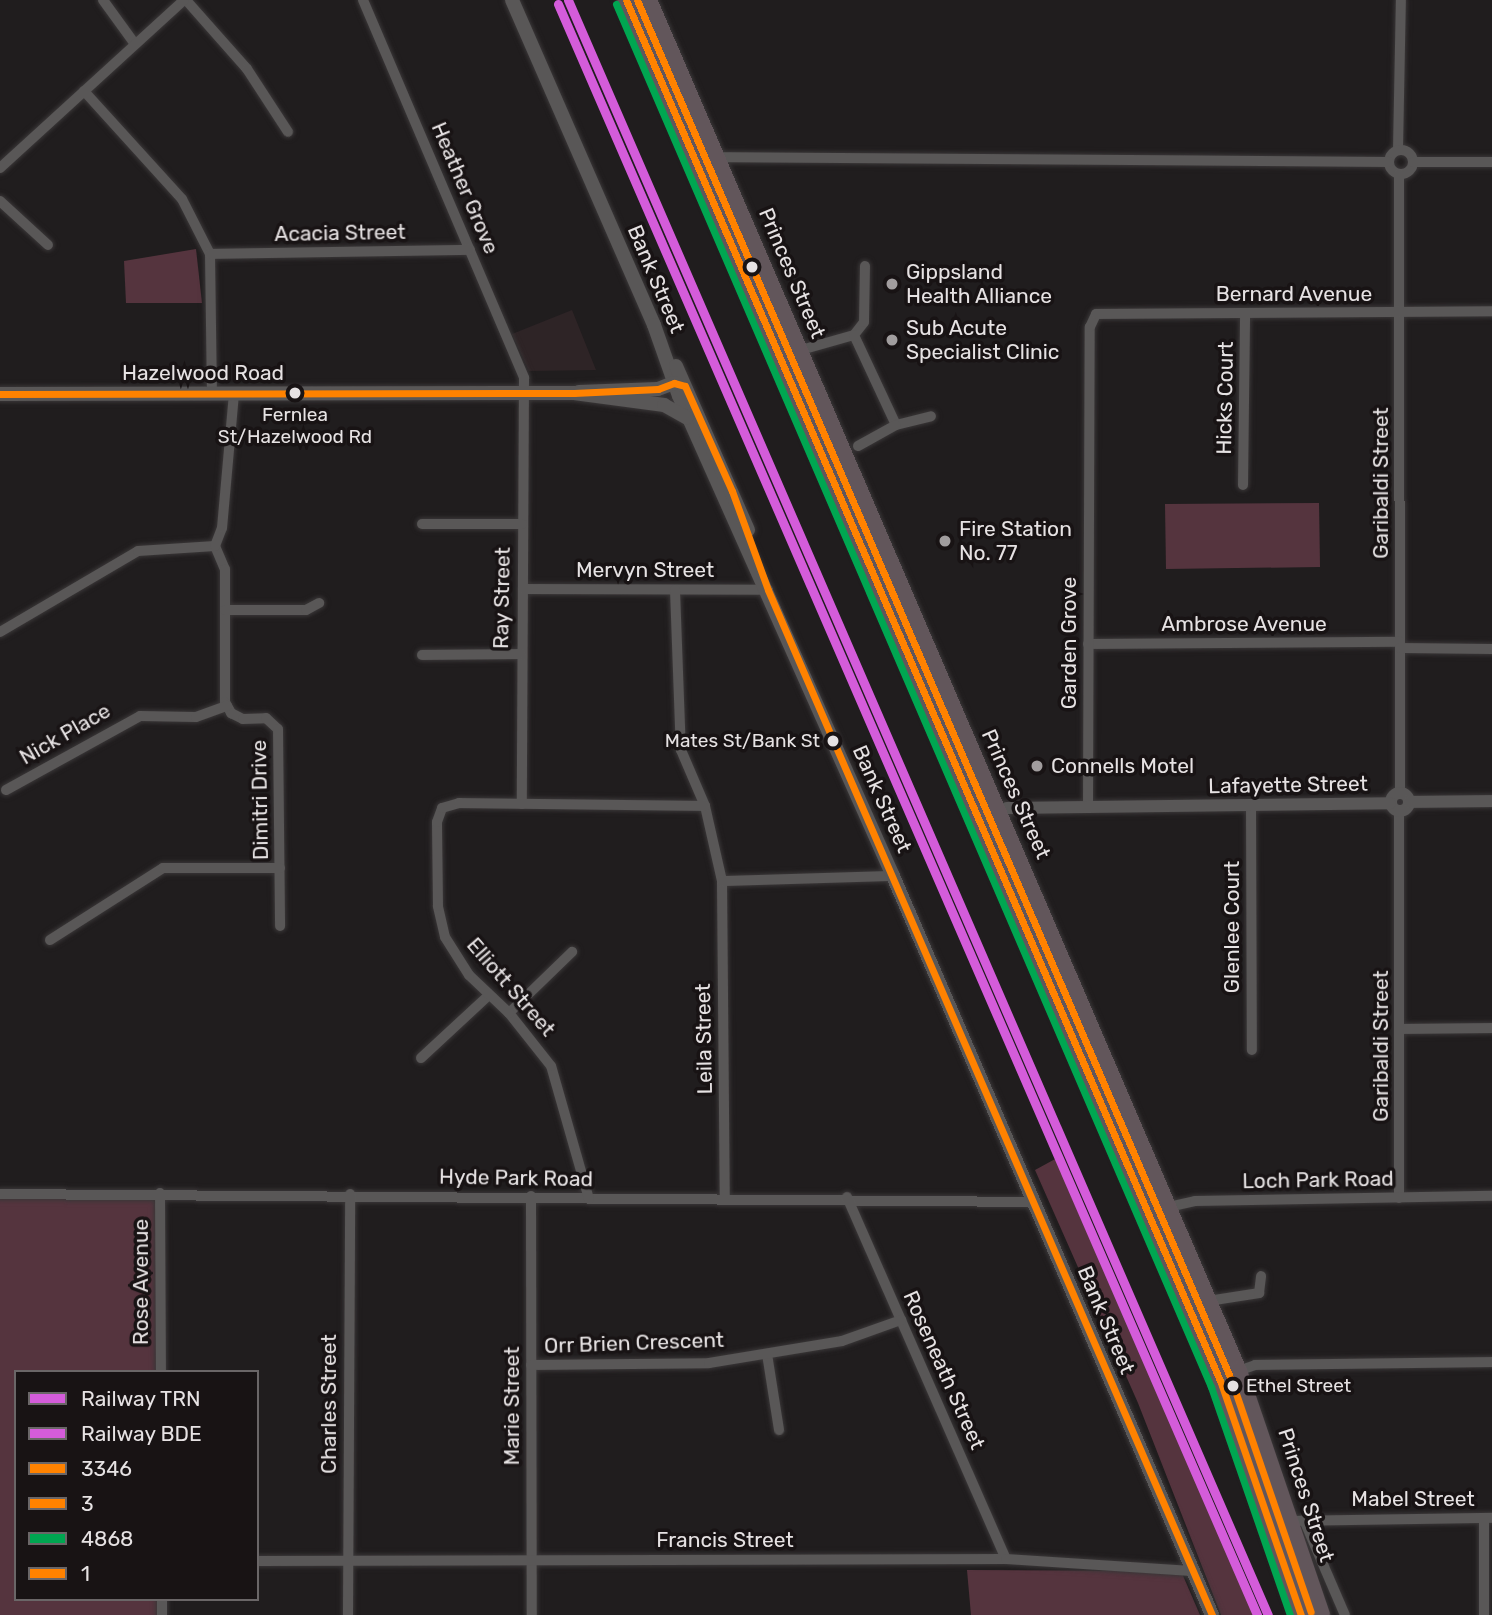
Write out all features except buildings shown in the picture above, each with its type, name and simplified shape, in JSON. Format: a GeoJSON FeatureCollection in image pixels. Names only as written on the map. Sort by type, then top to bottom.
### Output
{"type":"FeatureCollection","features":[{"type":"Feature","properties":{"kind":"highway","name":"Princes Street"},"geometry":{"type":"LineString","coordinates":[[626,0],[1221,1383],[1273,1526],[1301,1615]]}},
{"type":"Feature","properties":{"kind":"highway","name":"Princes Street"},"geometry":{"type":"LineString","coordinates":[[648,0],[801,350],[1238,1371],[1298,1520],[1321,1615]]}},
{"type":"Feature","properties":{"kind":"highway"},"geometry":{"type":"LineString","coordinates":[[1273,1526],[1298,1520]]}},
{"type":"Feature","properties":{"kind":"main road","name":"Bank Street"},"geometry":{"type":"LineString","coordinates":[[512,0],[654,325],[690,422],[768,590],[1212,1615]]}},
{"type":"Feature","properties":{"kind":"main road"},"geometry":{"type":"LineString","coordinates":[[574,393],[679,389]]}},
{"type":"Feature","properties":{"kind":"main road"},"geometry":{"type":"LineString","coordinates":[[664,405],[679,389]]}},
{"type":"Feature","properties":{"kind":"main road"},"geometry":{"type":"LineString","coordinates":[[679,389],[742,515],[768,590]]}},
{"type":"Feature","properties":{"kind":"main road","name":"Hazelwood Road"},"geometry":{"type":"LineString","coordinates":[[0,394],[574,393]]}},
{"type":"Feature","properties":{"kind":"main road"},"geometry":{"type":"LineString","coordinates":[[574,393],[664,405],[690,422]]}},
{"type":"Feature","properties":{"kind":"street"},"geometry":{"type":"LineString","coordinates":[[103,0],[135,44]]}},
{"type":"Feature","properties":{"kind":"street"},"geometry":{"type":"LineString","coordinates":[[0,168],[185,0],[247,69],[288,132]]}},
{"type":"Feature","properties":{"kind":"street","name":"Heather Grove"},"geometry":{"type":"LineString","coordinates":[[363,0],[521,370],[523,393]]}},
{"type":"Feature","properties":{"kind":"street"},"geometry":{"type":"LineString","coordinates":[[1389,162],[1398,150],[1401,0]]}},
{"type":"Feature","properties":{"kind":"street"},"geometry":{"type":"LineString","coordinates":[[85,91],[182,199],[210,254],[212,394]]}},
{"type":"Feature","properties":{"kind":"street"},"geometry":{"type":"LineString","coordinates":[[695,158],[1389,162],[1399,174],[1410,170],[1413,162],[1410,154],[1398,150]]}},
{"type":"Feature","properties":{"kind":"street"},"geometry":{"type":"LineString","coordinates":[[1413,162],[1492,162]]}},
{"type":"Feature","properties":{"kind":"street","name":"Garibaldi Street"},"geometry":{"type":"LineString","coordinates":[[1399,174],[1400,645],[1405,797]]}},
{"type":"Feature","properties":{"kind":"street"},"geometry":{"type":"LineString","coordinates":[[0,201],[48,245]]}},
{"type":"Feature","properties":{"kind":"street","name":"Acacia Street"},"geometry":{"type":"LineString","coordinates":[[210,254],[470,250]]}},
{"type":"Feature","properties":{"kind":"street"},"geometry":{"type":"LineString","coordinates":[[801,350],[854,335],[864,322],[865,267]]}},
{"type":"Feature","properties":{"kind":"street","name":"Bernard Avenue"},"geometry":{"type":"LineString","coordinates":[[1096,314],[1492,311]]}},
{"type":"Feature","properties":{"kind":"street","name":"Hicks Court"},"geometry":{"type":"LineString","coordinates":[[1242,485],[1245,313]]}},
{"type":"Feature","properties":{"kind":"street","name":"Garden Grove"},"geometry":{"type":"LineString","coordinates":[[1088,806],[1090,327],[1096,314]]}},
{"type":"Feature","properties":{"kind":"street"},"geometry":{"type":"LineString","coordinates":[[854,335],[896,425]]}},
{"type":"Feature","properties":{"kind":"street","name":"Ray Street"},"geometry":{"type":"LineString","coordinates":[[522,804],[523,393]]}},
{"type":"Feature","properties":{"kind":"street"},"geometry":{"type":"LineString","coordinates":[[227,706],[225,569],[215,546],[222,528],[234,394]]}},
{"type":"Feature","properties":{"kind":"street"},"geometry":{"type":"LineString","coordinates":[[858,446],[896,425],[930,416]]}},
{"type":"Feature","properties":{"kind":"street"},"geometry":{"type":"LineString","coordinates":[[422,524],[522,524]]}},
{"type":"Feature","properties":{"kind":"street"},"geometry":{"type":"LineString","coordinates":[[0,632],[138,551],[215,546]]}},
{"type":"Feature","properties":{"kind":"street","name":"Mervyn Street"},"geometry":{"type":"LineString","coordinates":[[523,589],[768,590]]}},
{"type":"Feature","properties":{"kind":"street","name":"Leila Street"},"geometry":{"type":"LineString","coordinates":[[675,590],[681,750],[705,806],[722,881],[725,1196]]}},
{"type":"Feature","properties":{"kind":"street"},"geometry":{"type":"LineString","coordinates":[[225,610],[306,610],[319,603]]}},
{"type":"Feature","properties":{"kind":"street","name":"Ambrose Avenue"},"geometry":{"type":"LineString","coordinates":[[1088,644],[1400,645],[1492,649]]}},
{"type":"Feature","properties":{"kind":"street"},"geometry":{"type":"LineString","coordinates":[[422,655],[521,654]]}},
{"type":"Feature","properties":{"kind":"street","name":"Nick Place"},"geometry":{"type":"LineString","coordinates":[[6,790],[140,716],[197,717],[227,706]]}},
{"type":"Feature","properties":{"kind":"street","name":"Dimitri Drive"},"geometry":{"type":"LineString","coordinates":[[227,706],[243,719],[266,718],[278,729],[280,926]]}},
{"type":"Feature","properties":{"kind":"street"},"geometry":{"type":"LineString","coordinates":[[1395,807],[1405,797],[1492,801]]}},
{"type":"Feature","properties":{"kind":"street","name":"Elliott Street"},"geometry":{"type":"LineString","coordinates":[[589,1199],[551,1066],[509,1013],[488,996],[445,937],[438,906],[437,822],[442,808],[459,803],[705,806]]}},
{"type":"Feature","properties":{"kind":"street","name":"Lafayette Street"},"geometry":{"type":"LineString","coordinates":[[978,820],[999,811],[1088,806],[1251,804],[1395,807]]}},
{"type":"Feature","properties":{"kind":"street","name":"Glenlee Court"},"geometry":{"type":"LineString","coordinates":[[1251,804],[1252,1050]]}},
{"type":"Feature","properties":{"kind":"street","name":"Garibaldi Street"},"geometry":{"type":"LineString","coordinates":[[1395,807],[1401,1029],[1399,1198]]}},
{"type":"Feature","properties":{"kind":"street"},"geometry":{"type":"LineString","coordinates":[[50,940],[163,868],[280,868]]}},
{"type":"Feature","properties":{"kind":"street"},"geometry":{"type":"LineString","coordinates":[[722,881],[893,876]]}},
{"type":"Feature","properties":{"kind":"street"},"geometry":{"type":"LineString","coordinates":[[509,1013],[572,952]]}},
{"type":"Feature","properties":{"kind":"street"},"geometry":{"type":"LineString","coordinates":[[421,1058],[488,996]]}},
{"type":"Feature","properties":{"kind":"street"},"geometry":{"type":"LineString","coordinates":[[1401,1029],[1492,1028]]}},
{"type":"Feature","properties":{"kind":"street","name":"Rose Avenue"},"geometry":{"type":"LineString","coordinates":[[160,1193],[161,1370]]}},
{"type":"Feature","properties":{"kind":"street","name":"Hyde Park Road"},"geometry":{"type":"LineString","coordinates":[[0,1194],[349,1194],[589,1199],[725,1196],[1032,1202]]}},
{"type":"Feature","properties":{"kind":"street","name":"Charles Street"},"geometry":{"type":"LineString","coordinates":[[348,1615],[349,1194]]}},
{"type":"Feature","properties":{"kind":"street","name":"Marie Street"},"geometry":{"type":"LineString","coordinates":[[531,1196],[532,1615]]}},
{"type":"Feature","properties":{"kind":"street","name":"Loch Park Road"},"geometry":{"type":"LineString","coordinates":[[1146,1212],[1167,1204],[1492,1196]]}},
{"type":"Feature","properties":{"kind":"street","name":"Roseneath Street"},"geometry":{"type":"LineString","coordinates":[[847,1197],[1006,1559]]}},
{"type":"Feature","properties":{"kind":"street"},"geometry":{"type":"LineString","coordinates":[[1208,1301],[1259,1293],[1261,1276]]}},
{"type":"Feature","properties":{"kind":"street","name":"Orr Brien Crescent"},"geometry":{"type":"LineString","coordinates":[[531,1365],[709,1363],[842,1341],[901,1320]]}},
{"type":"Feature","properties":{"kind":"street"},"geometry":{"type":"LineString","coordinates":[[767,1354],[779,1430]]}},
{"type":"Feature","properties":{"kind":"street"},"geometry":{"type":"LineString","coordinates":[[1238,1371],[1255,1365],[1492,1362]]}},
{"type":"Feature","properties":{"kind":"street"},"geometry":{"type":"LineString","coordinates":[[1484,1615],[1488,1518]]}},
{"type":"Feature","properties":{"kind":"street","name":"Mabel Street"},"geometry":{"type":"LineString","coordinates":[[1298,1520],[1488,1518]]}},
{"type":"Feature","properties":{"kind":"street"},"geometry":{"type":"LineString","coordinates":[[1298,1520],[1345,1615]]}},
{"type":"Feature","properties":{"kind":"street","name":"Francis Street"},"geometry":{"type":"LineString","coordinates":[[259,1562],[1006,1559],[1192,1572]]}},
{"type":"Feature","properties":{"kind":"shaded area"},"geometry":{"type":"Polygon","coordinates":[[[196,249],[202,303],[126,303],[124,261],[196,249]]]}},
{"type":"Feature","properties":{"kind":"shaded area"},"geometry":{"type":"Polygon","coordinates":[[[572,310],[596,370],[529,371],[512,334],[572,310]]]}},
{"type":"Feature","properties":{"kind":"shaded area"},"geometry":{"type":"Polygon","coordinates":[[[1319,503],[1320,567],[1166,569],[1165,504],[1319,503]]]}},
{"type":"Feature","properties":{"kind":"shaded area"},"geometry":{"type":"Polygon","coordinates":[[[1057,1158],[1068,1189],[1255,1615],[1221,1615],[1138,1403],[1035,1170],[1057,1158]]]}},
{"type":"Feature","properties":{"kind":"shaded area"},"geometry":{"type":"Polygon","coordinates":[[[159,1195],[159,1370],[14,1370],[14,1601],[160,1601],[160,1615],[0,1615],[0,1196],[159,1195]]]}},
{"type":"Feature","properties":{"kind":"shaded area"},"geometry":{"type":"Polygon","coordinates":[[[967,1570],[1181,1571],[1200,1615],[971,1615],[967,1570]]]}},
{"type":"Feature","properties":{"kind":"rail line","name":"TRN"},"geometry":{"type":"LineString","coordinates":[[568,0],[1268,1615]]}},
{"type":"Feature","properties":{"kind":"rail line","name":"BDE"},"geometry":{"type":"LineString","coordinates":[[558,4],[1257,1615]]}},
{"type":"Feature","properties":{"kind":"transit line","name":"3346"},"geometry":{"type":"LineString","coordinates":[[626,0],[1221,1383],[1301,1615]]}},
{"type":"Feature","properties":{"kind":"transit line","name":"1"},"geometry":{"type":"LineString","coordinates":[[637,0],[1231,1379],[1311,1612]]}},
{"type":"Feature","properties":{"kind":"transit line","name":"4868"},"geometry":{"type":"LineString","coordinates":[[616,4],[1211,1387],[1290,1615]]}},
{"type":"Feature","properties":{"kind":"transit line","name":"3"},"geometry":{"type":"LineString","coordinates":[[0,394],[574,393],[658,389],[674,383],[685,386],[732,491],[768,590],[1212,1615]]}},
{"type":"Feature","properties":{"kind":"place","name":"Gippsland Health Alliance"},"geometry":{"type":"Point","coordinates":[892,284]}},
{"type":"Feature","properties":{"kind":"place","name":"Sub Acute Specialist Clinic"},"geometry":{"type":"Point","coordinates":[892,340]}},
{"type":"Feature","properties":{"kind":"place","name":"Fernlea St/Hazelwood Rd"},"geometry":{"type":"Point","coordinates":[295,393]}},
{"type":"Feature","properties":{"kind":"place","name":"Fire Station No. 77"},"geometry":{"type":"Point","coordinates":[945,541]}},
{"type":"Feature","properties":{"kind":"place","name":"Mates St/Bank St"},"geometry":{"type":"Point","coordinates":[833,741]}},
{"type":"Feature","properties":{"kind":"place","name":"Connells Motel"},"geometry":{"type":"Point","coordinates":[1037,766]}},
{"type":"Feature","properties":{"kind":"place","name":"Ethel Street"},"geometry":{"type":"Point","coordinates":[1233,1386]}}]}
